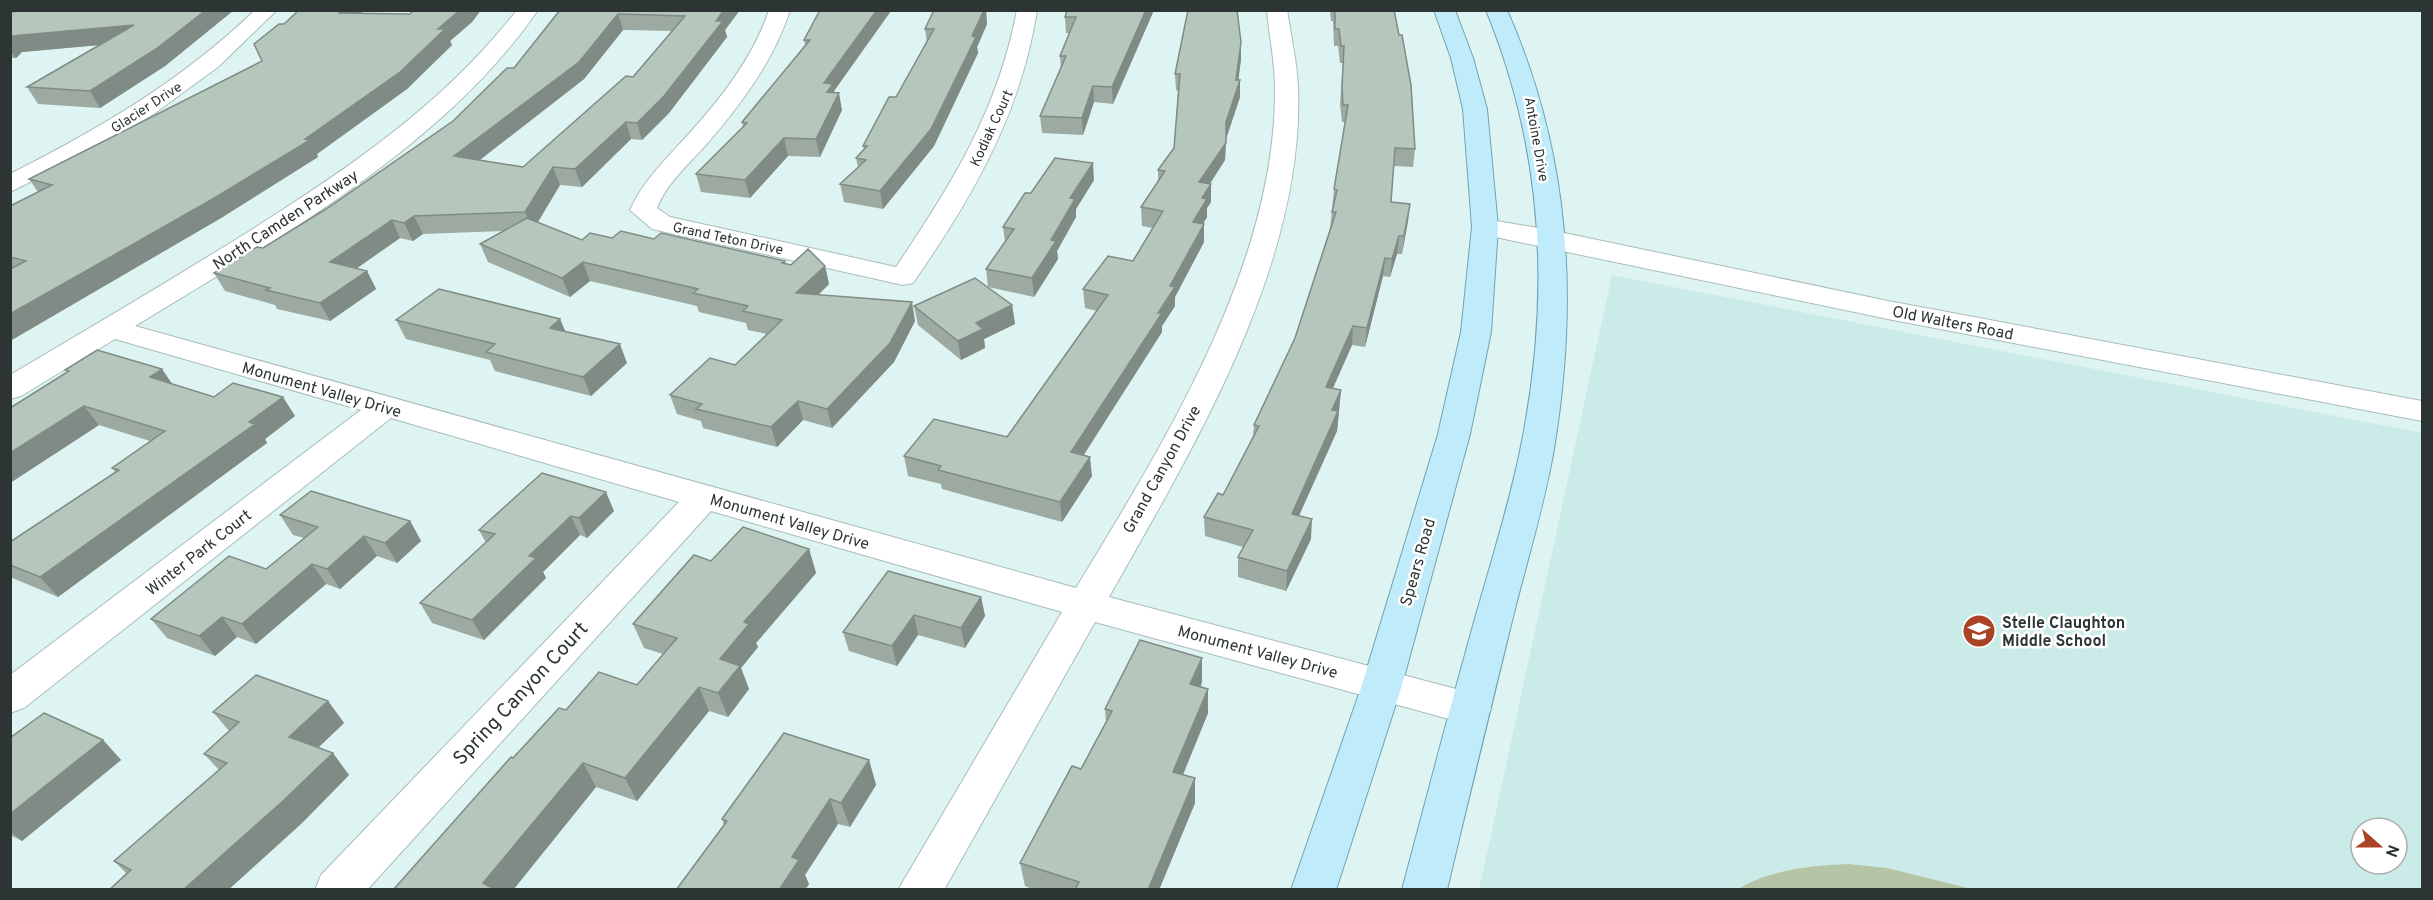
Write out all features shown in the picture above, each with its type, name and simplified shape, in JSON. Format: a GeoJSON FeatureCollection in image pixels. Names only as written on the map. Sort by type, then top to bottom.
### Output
{"type":"FeatureCollection","features":[{"type":"Feature","properties":{"kind":"main road"},"geometry":{"type":"LineString","coordinates":[[1444,10],[1462,57],[1476,109],[1485,227]]}},
{"type":"Feature","properties":{"kind":"main road","name":"Antoine Drive"},"geometry":{"type":"LineString","coordinates":[[1496,10],[1518,57],[1535,111],[1550,238]]}},
{"type":"Feature","properties":{"kind":"main road","name":"Spears Road"},"geometry":{"type":"LineString","coordinates":[[1313,890],[1382,684],[1454,434],[1476,332],[1485,227]]}},
{"type":"Feature","properties":{"kind":"main road"},"geometry":{"type":"LineString","coordinates":[[1424,890],[1537,450],[1552,342],[1550,238]]}},
{"type":"Feature","properties":{"kind":"street","name":"Glacier Drive"},"geometry":{"type":"LineString","coordinates":[[10,184],[114,128],[154,103],[223,52],[267,10]]}},
{"type":"Feature","properties":{"kind":"street","name":"North Camden Parkway"},"geometry":{"type":"LineString","coordinates":[[10,389],[315,201],[399,141],[460,90],[499,49],[528,10]]}},
{"type":"Feature","properties":{"kind":"street","name":"Grand Teton Drive"},"geometry":{"type":"LineString","coordinates":[[780,10],[766,44],[750,70],[715,119],[650,191],[643,210],[661,223],[903,277],[930,236]]}},
{"type":"Feature","properties":{"kind":"street","name":"Kodiak Court"},"geometry":{"type":"LineString","coordinates":[[930,236],[965,183],[996,123],[1013,79],[1024,38],[1027,10]]}},
{"type":"Feature","properties":{"kind":"street","name":"Grand Canyon Drive"},"geometry":{"type":"LineString","coordinates":[[920,890],[1085,604],[1201,395],[1229,338],[1259,261],[1282,154],[1287,102],[1286,70],[1277,10]]}},
{"type":"Feature","properties":{"kind":"street","name":"Old Walters Road"},"geometry":{"type":"LineString","coordinates":[[1485,227],[1550,238],[1888,310],[2422,411]]}},
{"type":"Feature","properties":{"kind":"street","name":"Monument Valley Drive"},"geometry":{"type":"LineString","coordinates":[[110,328],[1085,604],[1471,709]]}},
{"type":"Feature","properties":{"kind":"street","name":"Winter Park Court"},"geometry":{"type":"LineString","coordinates":[[10,697],[386,407]]}},
{"type":"Feature","properties":{"kind":"street","name":"Spring Canyon Court"},"geometry":{"type":"LineString","coordinates":[[336,890],[704,497]]}},
{"type":"Feature","properties":{"kind":"shaded area","name":"Stelle Claughton Middle School"},"geometry":{"type":"Polygon","coordinates":[[[1612,275],[2422,433],[2422,889],[1479,890],[1612,275]]]}},
{"type":"Feature","properties":{"kind":"green space"},"geometry":{"type":"Polygon","coordinates":[[[1848,864],[1887,868],[1972,889],[1738,889],[1777,873],[1848,864]]]}},
{"type":"Feature","properties":{"kind":"building"},"geometry":{"type":"Polygon","coordinates":[[[206,10],[156,49],[90,91],[27,87],[134,25],[10,37],[10,12],[206,10]]]}},
{"type":"Feature","properties":{"kind":"building"},"geometry":{"type":"Polygon","coordinates":[[[299,10],[410,14],[413,10],[460,10],[438,29],[445,29],[400,72],[305,139],[310,140],[211,200],[10,314],[10,269],[26,261],[10,257],[10,206],[52,185],[29,179],[262,61],[254,44],[279,24],[284,24],[299,10]]]}},
{"type":"Feature","properties":{"kind":"building"},"geometry":{"type":"Polygon","coordinates":[[[560,10],[724,10],[716,21],[723,21],[664,96],[637,123],[626,122],[575,169],[553,167],[525,212],[414,216],[404,223],[392,220],[330,262],[367,271],[320,303],[266,290],[270,288],[214,273],[257,247],[263,248],[326,209],[453,121],[507,68],[514,68],[560,10]],[[618,14],[579,62],[454,156],[523,167],[626,76],[633,77],[685,16],[618,14]]]}},
{"type":"Feature","properties":{"kind":"building"},"geometry":{"type":"Polygon","coordinates":[[[820,10],[877,10],[824,83],[833,84],[827,92],[839,93],[816,139],[784,138],[745,180],[696,174],[747,123],[742,122],[810,40],[804,40],[820,10]]]}},
{"type":"Feature","properties":{"kind":"building"},"geometry":{"type":"Polygon","coordinates":[[[934,10],[984,10],[972,36],[976,37],[931,129],[880,191],[840,184],[866,160],[856,158],[867,146],[863,146],[889,97],[896,97],[934,29],[925,29],[934,10]]]}},
{"type":"Feature","properties":{"kind":"building"},"geometry":{"type":"Polygon","coordinates":[[[1067,10],[1146,10],[1112,87],[1093,86],[1082,118],[1040,116],[1066,56],[1060,56],[1076,17],[1065,17],[1067,10]]]}},
{"type":"Feature","properties":{"kind":"building"},"geometry":{"type":"Polygon","coordinates":[[[1188,10],[1237,10],[1241,42],[1236,80],[1240,80],[1226,122],[1226,143],[1199,182],[1211,184],[1202,198],[1207,199],[1193,222],[1204,224],[1170,286],[1175,287],[1158,313],[1162,313],[1071,452],[1090,457],[1060,502],[938,470],[941,466],[904,456],[934,419],[1007,437],[1108,295],[1083,289],[1108,256],[1133,261],[1163,211],[1141,207],[1165,171],[1158,170],[1174,148],[1180,74],[1175,74],[1188,10]]]}},
{"type":"Feature","properties":{"kind":"building"},"geometry":{"type":"Polygon","coordinates":[[[1335,10],[1394,10],[1399,35],[1402,35],[1411,85],[1415,149],[1395,148],[1391,202],[1410,204],[1404,236],[1399,236],[1392,259],[1385,258],[1367,328],[1353,326],[1326,387],[1341,390],[1332,410],[1338,411],[1292,514],[1312,519],[1287,571],[1238,557],[1253,530],[1204,517],[1218,493],[1223,495],[1259,426],[1254,425],[1295,338],[1336,212],[1332,212],[1337,190],[1334,189],[1348,105],[1343,105],[1344,46],[1341,46],[1339,29],[1335,29],[1335,10]]]}},
{"type":"Feature","properties":{"kind":"building"},"geometry":{"type":"Polygon","coordinates":[[[1055,158],[1093,163],[1070,198],[1075,199],[1051,240],[1056,241],[1032,278],[986,269],[1014,229],[1003,227],[1025,193],[1031,193],[1055,158]]]}},
{"type":"Feature","properties":{"kind":"building"},"geometry":{"type":"Polygon","coordinates":[[[527,218],[582,240],[590,233],[612,238],[621,231],[654,239],[661,233],[785,261],[782,263],[791,265],[808,249],[825,266],[796,293],[912,302],[890,343],[827,409],[798,401],[771,427],[696,409],[702,404],[670,395],[710,358],[735,365],[782,320],[743,311],[748,306],[693,293],[698,289],[583,262],[562,278],[480,244],[527,218]]]}},
{"type":"Feature","properties":{"kind":"building"},"geometry":{"type":"Polygon","coordinates":[[[975,278],[1012,305],[976,323],[983,329],[958,341],[914,306],[975,278]]]}},
{"type":"Feature","properties":{"kind":"building"},"geometry":{"type":"Polygon","coordinates":[[[439,289],[560,319],[550,328],[620,344],[583,377],[486,352],[495,344],[396,320],[439,289]]]}},
{"type":"Feature","properties":{"kind":"building"},"geometry":{"type":"Polygon","coordinates":[[[97,350],[162,369],[150,377],[214,397],[233,383],[283,397],[249,422],[255,424],[40,577],[10,565],[10,542],[119,470],[112,468],[165,431],[84,406],[10,453],[10,408],[69,371],[65,370],[97,350]]]}},
{"type":"Feature","properties":{"kind":"building"},"geometry":{"type":"Polygon","coordinates":[[[542,473],[606,492],[579,518],[571,516],[529,556],[536,558],[472,620],[420,603],[495,534],[479,530],[542,473]]]}},
{"type":"Feature","properties":{"kind":"building"},"geometry":{"type":"Polygon","coordinates":[[[311,491],[410,521],[385,543],[364,536],[327,569],[312,564],[242,624],[222,617],[199,636],[151,619],[229,556],[266,569],[318,527],[280,515],[311,491]]]}},
{"type":"Feature","properties":{"kind":"building"},"geometry":{"type":"Polygon","coordinates":[[[743,527],[809,549],[744,622],[749,624],[720,659],[740,666],[718,693],[699,687],[625,778],[583,763],[483,883],[496,890],[393,890],[511,757],[513,758],[559,708],[566,710],[599,672],[637,685],[677,638],[633,624],[694,555],[711,561],[743,527]]]}},
{"type":"Feature","properties":{"kind":"building"},"geometry":{"type":"Polygon","coordinates":[[[888,571],[981,597],[961,628],[914,615],[892,646],[843,632],[888,571]]]}},
{"type":"Feature","properties":{"kind":"building"},"geometry":{"type":"Polygon","coordinates":[[[1140,640],[1202,658],[1190,684],[1208,689],[1173,772],[1195,778],[1148,890],[1075,890],[1079,882],[1020,863],[1072,766],[1081,769],[1112,711],[1105,709],[1140,640]]]}},
{"type":"Feature","properties":{"kind":"building"},"geometry":{"type":"Polygon","coordinates":[[[256,675],[328,701],[289,737],[333,753],[183,890],[109,890],[131,870],[114,861],[227,763],[204,754],[239,722],[213,712],[256,675]]]}},
{"type":"Feature","properties":{"kind":"building"},"geometry":{"type":"Polygon","coordinates":[[[44,713],[103,740],[10,814],[10,738],[44,713]]]}},
{"type":"Feature","properties":{"kind":"building"},"geometry":{"type":"Polygon","coordinates":[[[784,733],[869,760],[841,803],[830,799],[792,857],[799,860],[779,890],[676,890],[727,821],[722,819],[784,733]]]}},
{"type":"Feature","properties":{"kind":"place","name":"Stelle Claughton Middle School"},"geometry":{"type":"Point","coordinates":[1979,631]}}]}
